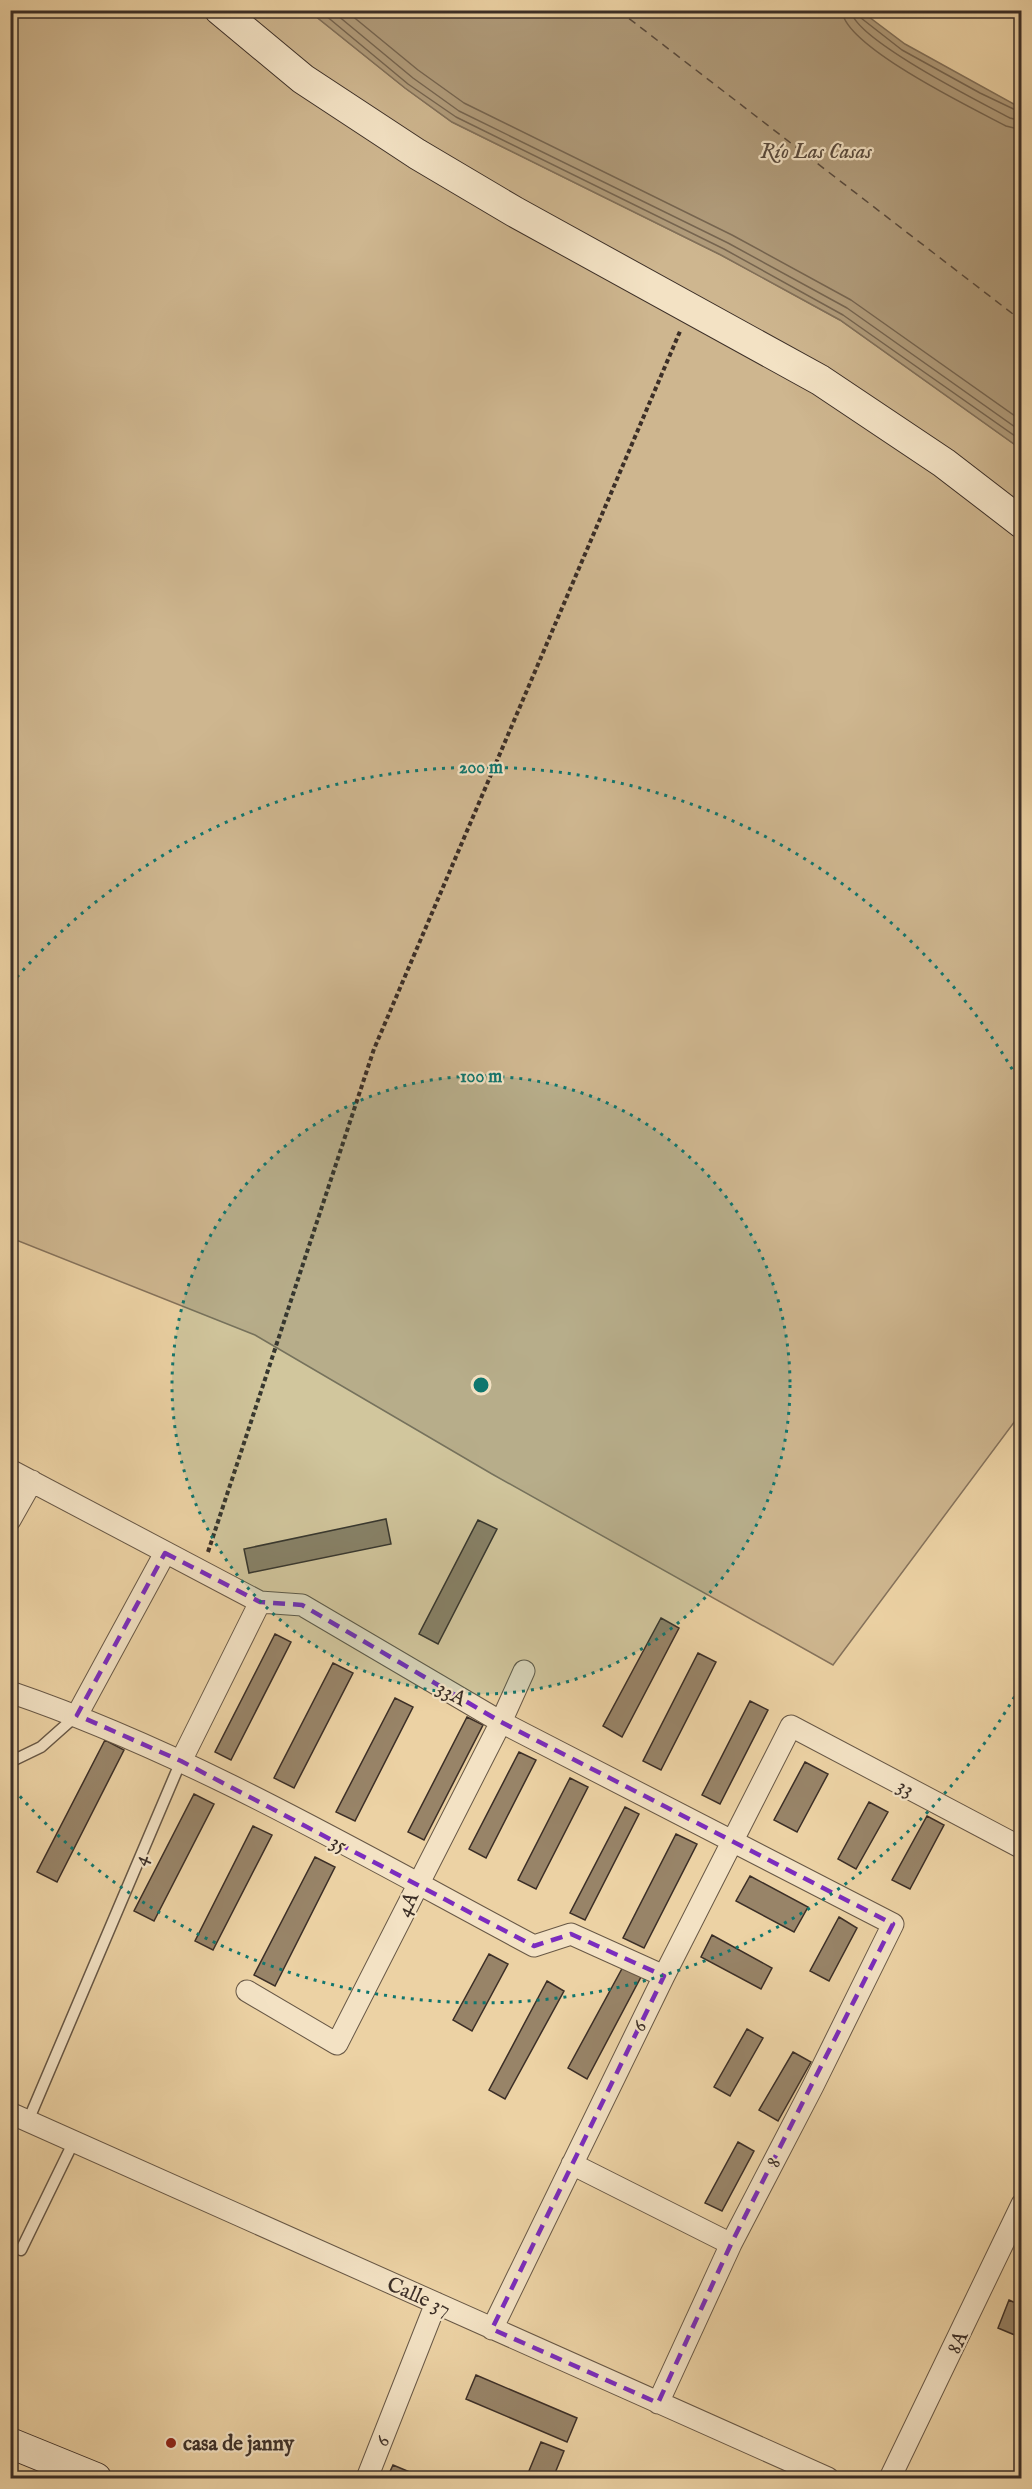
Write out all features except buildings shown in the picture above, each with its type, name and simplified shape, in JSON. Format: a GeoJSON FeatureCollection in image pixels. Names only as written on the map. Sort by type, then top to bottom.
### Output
{"type":"FeatureCollection","features":[{"type":"Feature","properties":{"kind":"street"},"geometry":{"type":"LineString","coordinates":[[220,10],[303,79],[417,154],[689,309],[820,380],[944,463],[1022,523]]}},
{"type":"Feature","properties":{"kind":"street","name":"33A"},"geometry":{"type":"LineString","coordinates":[[10,1470],[260,1602],[302,1605],[501,1722],[893,1924]]}},
{"type":"Feature","properties":{"kind":"street"},"geometry":{"type":"LineString","coordinates":[[10,1520],[32,1481]]}},
{"type":"Feature","properties":{"kind":"street"},"geometry":{"type":"LineString","coordinates":[[77,1714],[165,1553]]}},
{"type":"Feature","properties":{"kind":"street","name":"4"},"geometry":{"type":"LineString","coordinates":[[181,1761],[260,1602]]}},
{"type":"Feature","properties":{"kind":"street","name":"4A"},"geometry":{"type":"LineString","coordinates":[[247,1991],[337,2044],[501,1722],[524,1671]]}},
{"type":"Feature","properties":{"kind":"street","name":"35"},"geometry":{"type":"LineString","coordinates":[[10,1692],[77,1714],[181,1761],[534,1946],[571,1934],[664,1976]]}},
{"type":"Feature","properties":{"kind":"street","name":"6"},"geometry":{"type":"LineString","coordinates":[[492,2329],[730,1842],[791,1726]]}},
{"type":"Feature","properties":{"kind":"street","name":"33"},"geometry":{"type":"LineString","coordinates":[[791,1726],[1022,1848]]}},
{"type":"Feature","properties":{"kind":"street","name":"8"},"geometry":{"type":"LineString","coordinates":[[658,2403],[730,2244],[813,2086],[893,1924]]}},
{"type":"Feature","properties":{"kind":"street","name":"Calle 37"},"geometry":{"type":"LineString","coordinates":[[19,2117],[828,2478]]}},
{"type":"Feature","properties":{"kind":"street"},"geometry":{"type":"LineString","coordinates":[[572,2164],[730,2244]]}},
{"type":"Feature","properties":{"kind":"street","name":"8A"},"geometry":{"type":"LineString","coordinates":[[890,2478],[1012,2249],[1022,2204]]}},
{"type":"Feature","properties":{"kind":"street","name":"6"},"geometry":{"type":"LineString","coordinates":[[367,2478],[436,2303]]}},
{"type":"Feature","properties":{"kind":"street"},"geometry":{"type":"LineString","coordinates":[[10,2443],[96,2478]]}},
{"type":"Feature","properties":{"kind":"lane"},"geometry":{"type":"LineString","coordinates":[[10,1762],[41,1747],[77,1714]]}},
{"type":"Feature","properties":{"kind":"lane","name":"4"},"geometry":{"type":"LineString","coordinates":[[19,2117],[181,1761]]}},
{"type":"Feature","properties":{"kind":"lane"},"geometry":{"type":"LineString","coordinates":[[21,2250],[74,2141]]}},
{"type":"Feature","properties":{"kind":"path"},"geometry":{"type":"LineString","coordinates":[[202,1572],[374,1049],[689,309]]}},
{"type":"Feature","properties":{"kind":"highlighted area"},"geometry":{"type":"Polygon","coordinates":[[[165,1553],[260,1602],[302,1605],[501,1722],[893,1924],[731,2244],[658,2403],[492,2329],[664,1976],[571,1934],[534,1946],[181,1761],[77,1715],[165,1553]]]}},
{"type":"Feature","properties":{"kind":"shaded area"},"geometry":{"type":"Polygon","coordinates":[[[10,11],[309,11],[405,88],[452,122],[721,255],[840,320],[1021,449],[1021,1413],[833,1665],[492,1474],[255,1335],[11,1238],[10,11]]]}},
{"type":"Feature","properties":{"kind":"water","name":"Río Las Casas"},"geometry":{"type":"Polygon","coordinates":[[[309,11],[861,11],[905,44],[1021,108],[1021,449],[840,320],[721,255],[452,122],[405,88],[309,11]]]}},
{"type":"Feature","properties":{"kind":"ferry route"},"geometry":{"type":"LineString","coordinates":[[618,10],[1022,321]]}},
{"type":"Feature","properties":{"kind":"place","name":"casa de janny"},"geometry":{"type":"Point","coordinates":[171,2443]}}]}
